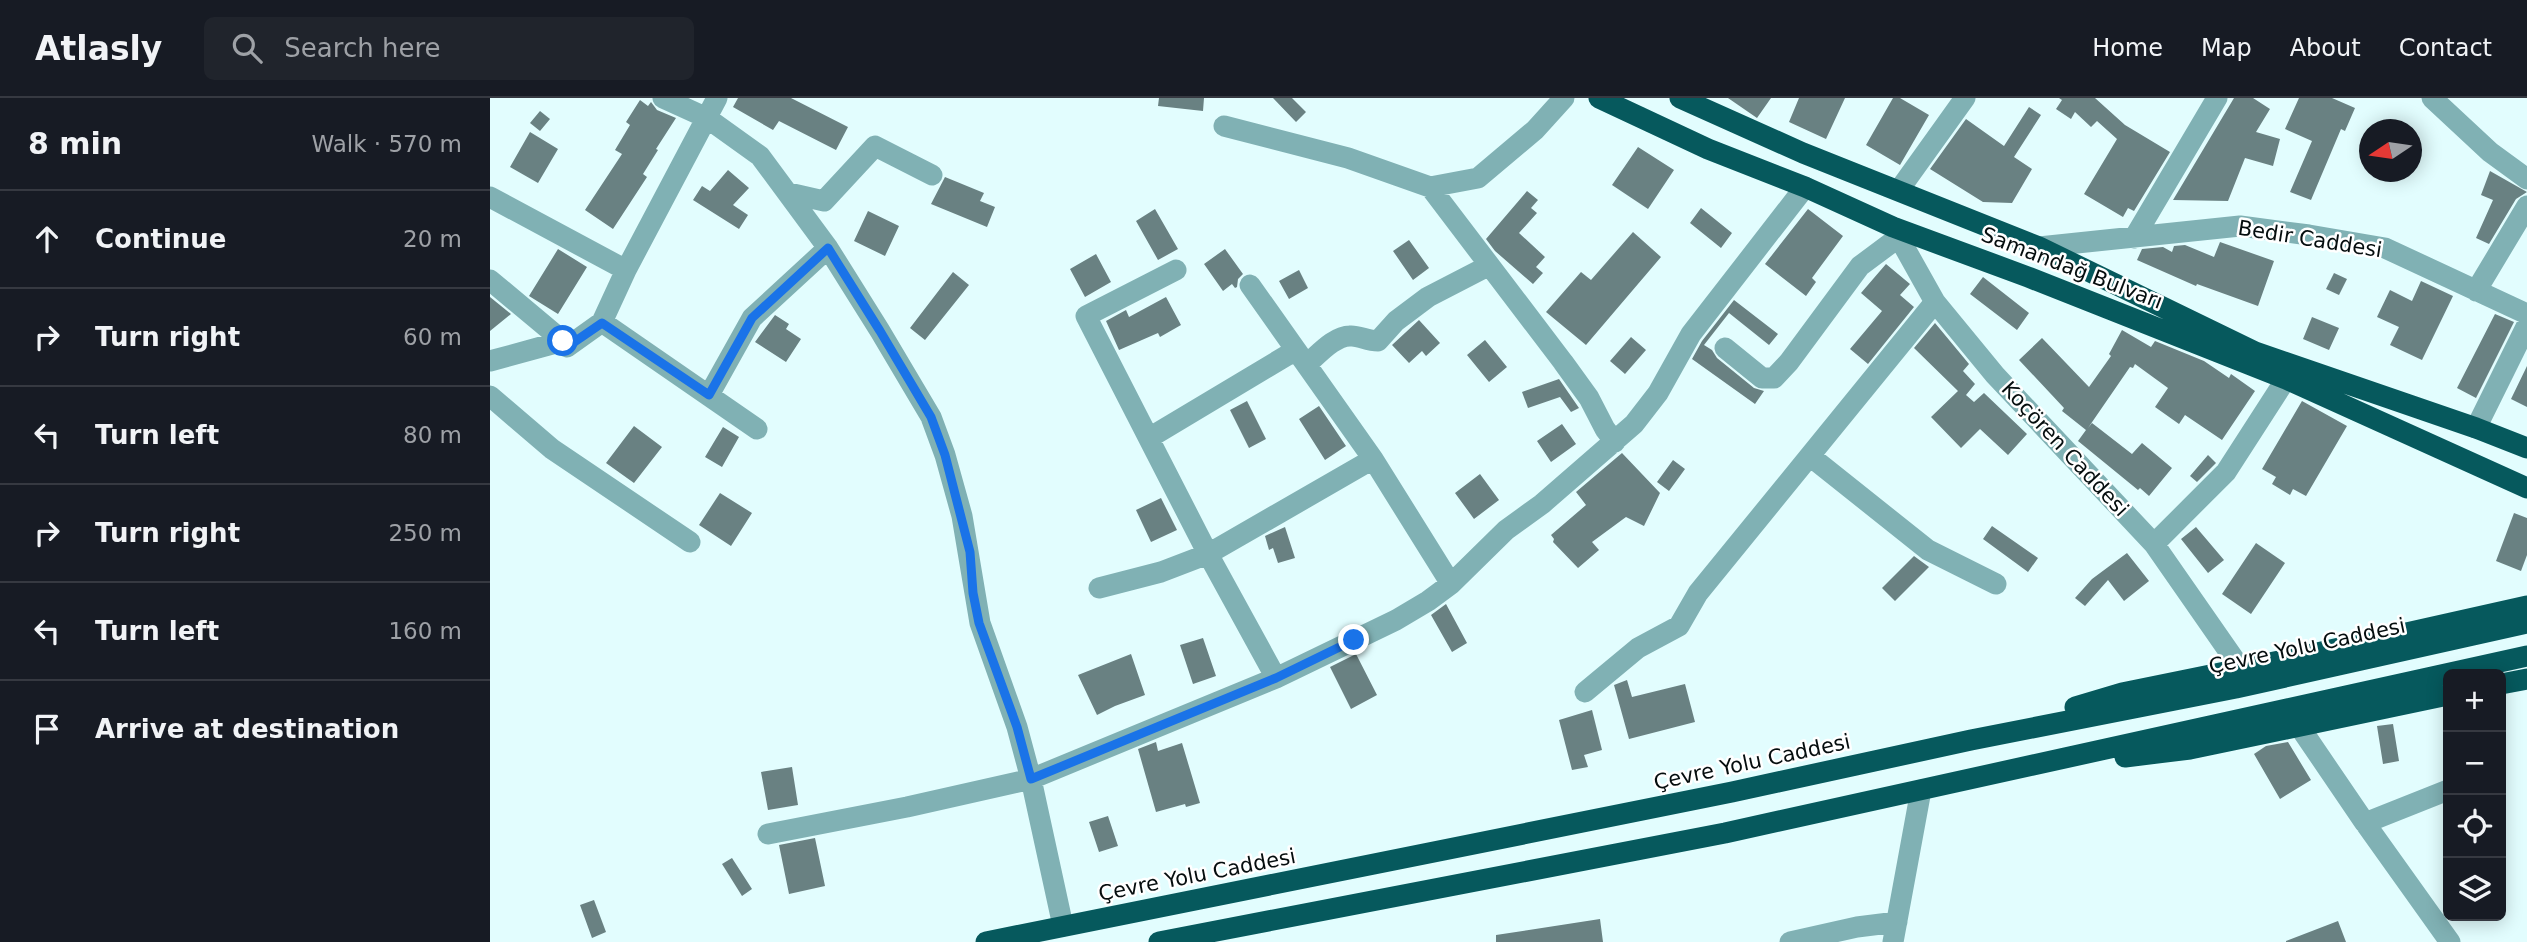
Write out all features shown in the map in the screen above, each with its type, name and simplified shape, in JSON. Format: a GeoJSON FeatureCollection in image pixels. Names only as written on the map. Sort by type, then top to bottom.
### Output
{"type":"FeatureCollection","features":[{"type":"Feature","properties":{"kind":"highway","name":"Samandağ Bulvarı"},"geometry":{"type":"LineString","coordinates":[[1599,98],[1708,149],[1805,187],[1896,232],[2040,281],[2286,379],[2527,488]]}},
{"type":"Feature","properties":{"kind":"highway","name":"Samandağ Bulvarı"},"geometry":{"type":"LineString","coordinates":[[1680,98],[1803,153],[2039,247],[2255,352],[2527,448]]}},
{"type":"Feature","properties":{"kind":"highway"},"geometry":{"type":"LineString","coordinates":[[1971,740],[2122,693],[2527,606]]}},
{"type":"Feature","properties":{"kind":"highway","name":"Çevre Yolu Caddesi"},"geometry":{"type":"LineString","coordinates":[[986,942],[2236,688],[2527,623]]}},
{"type":"Feature","properties":{"kind":"highway"},"geometry":{"type":"LineString","coordinates":[[1160,942],[1725,833],[2527,656]]}},
{"type":"Feature","properties":{"kind":"highway"},"geometry":{"type":"LineString","coordinates":[[2506,683],[2527,679]]}},
{"type":"Feature","properties":{"kind":"highway"},"geometry":{"type":"LineString","coordinates":[[1994,774],[2190,749],[2443,696]]}},
{"type":"Feature","properties":{"kind":"street"},"geometry":{"type":"LineString","coordinates":[[663,98],[707,118],[760,156],[828,248],[886,339],[931,417],[945,455],[970,552],[973,593],[979,623],[1017,727],[1031,779],[1063,926]]}},
{"type":"Feature","properties":{"kind":"street"},"geometry":{"type":"LineString","coordinates":[[490,279],[567,347],[602,323],[626,270],[717,98]]}},
{"type":"Feature","properties":{"kind":"street"},"geometry":{"type":"LineString","coordinates":[[1224,126],[1348,158],[1430,187],[1478,178],[1535,130],[1564,98]]}},
{"type":"Feature","properties":{"kind":"street"},"geometry":{"type":"LineString","coordinates":[[1899,190],[1965,98]]}},
{"type":"Feature","properties":{"kind":"street"},"geometry":{"type":"LineString","coordinates":[[2134,238],[2217,98]]}},
{"type":"Feature","properties":{"kind":"street"},"geometry":{"type":"LineString","coordinates":[[2432,98],[2490,152],[2527,179]]}},
{"type":"Feature","properties":{"kind":"street"},"geometry":{"type":"LineString","coordinates":[[789,193],[824,201],[875,146],[932,175]]}},
{"type":"Feature","properties":{"kind":"street"},"geometry":{"type":"LineString","coordinates":[[1430,187],[1563,362],[1589,398],[1615,442]]}},
{"type":"Feature","properties":{"kind":"street"},"geometry":{"type":"LineString","coordinates":[[768,834],[1031,779],[1276,678],[1396,620],[1451,584],[1506,530],[1542,504],[1634,424],[1658,393],[1691,334],[1805,187]]}},
{"type":"Feature","properties":{"kind":"street"},"geometry":{"type":"LineString","coordinates":[[490,197],[626,270]]}},
{"type":"Feature","properties":{"kind":"street"},"geometry":{"type":"LineString","coordinates":[[2476,291],[2527,206]]}},
{"type":"Feature","properties":{"kind":"street","name":"Bedir Caddesi"},"geometry":{"type":"LineString","coordinates":[[2039,247],[2240,226],[2309,235],[2385,248],[2527,314]]}},
{"type":"Feature","properties":{"kind":"street"},"geometry":{"type":"LineString","coordinates":[[1725,348],[1762,378],[1774,378],[1789,362],[1860,266],[1896,232]]}},
{"type":"Feature","properties":{"kind":"street","name":"Koçören Caddesi"},"geometry":{"type":"LineString","coordinates":[[1896,232],[1935,302],[1995,375],[2154,544],[2241,668]]}},
{"type":"Feature","properties":{"kind":"street"},"geometry":{"type":"LineString","coordinates":[[709,395],[752,318],[828,248]]}},
{"type":"Feature","properties":{"kind":"street"},"geometry":{"type":"LineString","coordinates":[[1149,438],[1339,338],[1353,335],[1364,341],[1378,341],[1396,321],[1428,297],[1488,265]]}},
{"type":"Feature","properties":{"kind":"street"},"geometry":{"type":"LineString","coordinates":[[1176,270],[1086,316],[1208,554],[1276,678]]}},
{"type":"Feature","properties":{"kind":"street"},"geometry":{"type":"LineString","coordinates":[[1250,285],[1373,459],[1451,584]]}},
{"type":"Feature","properties":{"kind":"street"},"geometry":{"type":"LineString","coordinates":[[1585,692],[1638,648],[1679,626],[1698,593],[1935,302]]}},
{"type":"Feature","properties":{"kind":"street"},"geometry":{"type":"LineString","coordinates":[[602,323],[757,429]]}},
{"type":"Feature","properties":{"kind":"street"},"geometry":{"type":"LineString","coordinates":[[2476,428],[2527,325]]}},
{"type":"Feature","properties":{"kind":"street"},"geometry":{"type":"LineString","coordinates":[[490,361],[563,341]]}},
{"type":"Feature","properties":{"kind":"street"},"geometry":{"type":"LineString","coordinates":[[2154,544],[2226,472],[2286,379]]}},
{"type":"Feature","properties":{"kind":"street"},"geometry":{"type":"LineString","coordinates":[[490,396],[552,449],[690,542]]}},
{"type":"Feature","properties":{"kind":"street"},"geometry":{"type":"LineString","coordinates":[[1810,456],[1928,550],[1996,584]]}},
{"type":"Feature","properties":{"kind":"street"},"geometry":{"type":"LineString","coordinates":[[1099,588],[1161,572],[1208,554],[1373,459]]}},
{"type":"Feature","properties":{"kind":"street"},"geometry":{"type":"LineString","coordinates":[[2300,726],[2450,942]]}},
{"type":"Feature","properties":{"kind":"street"},"geometry":{"type":"LineString","coordinates":[[1790,942],[1857,927],[1895,932],[1921,790]]}},
{"type":"Feature","properties":{"kind":"street"},"geometry":{"type":"LineString","coordinates":[[2365,823],[2443,792]]}},
{"type":"Feature","properties":{"kind":"building"},"geometry":{"type":"Polygon","coordinates":[[[738,98],[791,98],[848,127],[836,150],[779,121],[773,130],[733,107],[738,98]]]}},
{"type":"Feature","properties":{"kind":"building"},"geometry":{"type":"Polygon","coordinates":[[[1159,98],[1204,98],[1203,111],[1158,106],[1159,98]]]}},
{"type":"Feature","properties":{"kind":"building"},"geometry":{"type":"Polygon","coordinates":[[[1273,98],[1292,98],[1306,112],[1296,122],[1273,98]]]}},
{"type":"Feature","properties":{"kind":"building"},"geometry":{"type":"Polygon","coordinates":[[[1728,98],[1771,98],[1757,118],[1728,98]]]}},
{"type":"Feature","properties":{"kind":"building"},"geometry":{"type":"Polygon","coordinates":[[[1799,98],[1845,98],[1826,139],[1789,122],[1799,98]]]}},
{"type":"Feature","properties":{"kind":"building"},"geometry":{"type":"Polygon","coordinates":[[[1893,98],[1900,98],[1929,115],[1900,165],[1866,145],[1893,98]]]}},
{"type":"Feature","properties":{"kind":"building"},"geometry":{"type":"Polygon","coordinates":[[[2059,98],[2095,98],[2125,125],[2170,152],[2134,211],[2128,208],[2123,217],[2084,194],[2117,139],[2097,121],[2091,127],[2075,112],[2071,119],[2056,109],[2062,100],[2059,98]]]}},
{"type":"Feature","properties":{"kind":"building"},"geometry":{"type":"Polygon","coordinates":[[[2234,98],[2253,98],[2270,109],[2256,132],[2280,139],[2273,166],[2245,158],[2228,201],[2173,200],[2234,98]]]}},
{"type":"Feature","properties":{"kind":"building"},"geometry":{"type":"Polygon","coordinates":[[[2299,98],[2332,98],[2355,108],[2345,131],[2341,129],[2311,200],[2290,192],[2312,141],[2285,129],[2299,98]]]}},
{"type":"Feature","properties":{"kind":"building"},"geometry":{"type":"Polygon","coordinates":[[[640,100],[648,106],[651,102],[657,110],[676,118],[643,174],[647,177],[613,229],[585,210],[622,154],[615,150],[630,125],[626,122],[640,100]]]}},
{"type":"Feature","properties":{"kind":"building"},"geometry":{"type":"Polygon","coordinates":[[[2029,107],[2041,115],[2014,157],[2032,169],[2012,203],[1983,202],[1930,169],[1966,119],[2004,146],[2029,107]]]}},
{"type":"Feature","properties":{"kind":"building"},"geometry":{"type":"Polygon","coordinates":[[[540,111],[550,119],[540,131],[530,123],[540,111]]]}},
{"type":"Feature","properties":{"kind":"building"},"geometry":{"type":"Polygon","coordinates":[[[530,132],[558,149],[538,183],[510,167],[530,132]]]}},
{"type":"Feature","properties":{"kind":"building"},"geometry":{"type":"Polygon","coordinates":[[[1638,147],[1674,170],[1648,209],[1612,185],[1638,147]]]}},
{"type":"Feature","properties":{"kind":"building"},"geometry":{"type":"Polygon","coordinates":[[[728,170],[749,188],[733,205],[748,215],[739,229],[693,200],[702,186],[710,191],[728,170]]]}},
{"type":"Feature","properties":{"kind":"building"},"geometry":{"type":"Polygon","coordinates":[[[2490,171],[2527,192],[2516,199],[2489,244],[2476,238],[2493,200],[2481,195],[2490,171]]]}},
{"type":"Feature","properties":{"kind":"building"},"geometry":{"type":"Polygon","coordinates":[[[945,177],[984,193],[980,201],[995,207],[987,227],[931,204],[945,177]]]}},
{"type":"Feature","properties":{"kind":"building"},"geometry":{"type":"Polygon","coordinates":[[[1527,191],[1538,200],[1531,208],[1537,213],[1519,233],[1545,257],[1536,267],[1543,273],[1533,284],[1495,251],[1486,239],[1527,191]]]}},
{"type":"Feature","properties":{"kind":"building"},"geometry":{"type":"Polygon","coordinates":[[[1701,208],[1732,233],[1721,248],[1690,223],[1701,208]]]}},
{"type":"Feature","properties":{"kind":"building"},"geometry":{"type":"Polygon","coordinates":[[[1155,209],[1178,249],[1158,260],[1136,221],[1155,209]]]}},
{"type":"Feature","properties":{"kind":"building"},"geometry":{"type":"Polygon","coordinates":[[[1808,209],[1843,236],[1812,278],[1816,282],[1806,296],[1765,264],[1808,209]]]}},
{"type":"Feature","properties":{"kind":"building"},"geometry":{"type":"Polygon","coordinates":[[[868,211],[899,226],[885,256],[854,241],[868,211]]]}},
{"type":"Feature","properties":{"kind":"building"},"geometry":{"type":"Polygon","coordinates":[[[1633,232],[1661,257],[1586,345],[1546,312],[1581,272],[1591,280],[1633,232]]]}},
{"type":"Feature","properties":{"kind":"building"},"geometry":{"type":"Polygon","coordinates":[[[1409,240],[1429,268],[1413,280],[1393,251],[1409,240]]]}},
{"type":"Feature","properties":{"kind":"building"},"geometry":{"type":"Polygon","coordinates":[[[2220,242],[2274,261],[2258,306],[2197,284],[2196,286],[2137,260],[2142,249],[2163,247],[2172,252],[2174,246],[2185,245],[2214,257],[2220,242]]]}},
{"type":"Feature","properties":{"kind":"building"},"geometry":{"type":"Polygon","coordinates":[[[558,249],[587,267],[558,314],[529,296],[558,249]]]}},
{"type":"Feature","properties":{"kind":"building"},"geometry":{"type":"Polygon","coordinates":[[[1225,249],[1243,274],[1238,279],[1237,287],[1232,284],[1223,291],[1204,264],[1225,249]]]}},
{"type":"Feature","properties":{"kind":"building"},"geometry":{"type":"Polygon","coordinates":[[[1096,254],[1111,282],[1085,297],[1070,269],[1096,254]]]}},
{"type":"Feature","properties":{"kind":"building"},"geometry":{"type":"Polygon","coordinates":[[[1886,264],[1910,284],[1900,295],[1914,307],[1868,364],[1850,349],[1882,311],[1861,293],[1886,264]]]}},
{"type":"Feature","properties":{"kind":"building"},"geometry":{"type":"Polygon","coordinates":[[[1299,270],[1308,288],[1289,299],[1279,281],[1299,270]]]}},
{"type":"Feature","properties":{"kind":"building"},"geometry":{"type":"Polygon","coordinates":[[[953,272],[969,285],[925,340],[910,328],[953,272]]]}},
{"type":"Feature","properties":{"kind":"building"},"geometry":{"type":"Polygon","coordinates":[[[2334,273],[2347,279],[2339,295],[2326,289],[2334,273]]]}},
{"type":"Feature","properties":{"kind":"building"},"geometry":{"type":"Polygon","coordinates":[[[1983,277],[2029,313],[2017,330],[1970,294],[1983,277]]]}},
{"type":"Feature","properties":{"kind":"building"},"geometry":{"type":"Polygon","coordinates":[[[2421,281],[2453,296],[2422,360],[2390,345],[2399,327],[2377,317],[2390,290],[2412,301],[2421,281]]]}},
{"type":"Feature","properties":{"kind":"building"},"geometry":{"type":"Polygon","coordinates":[[[490,297],[511,314],[490,331],[490,297]]]}},
{"type":"Feature","properties":{"kind":"building"},"geometry":{"type":"Polygon","coordinates":[[[1166,297],[1181,325],[1160,337],[1158,333],[1119,350],[1106,321],[1126,310],[1129,317],[1166,297]]]}},
{"type":"Feature","properties":{"kind":"building"},"geometry":{"type":"Polygon","coordinates":[[[1734,300],[1778,334],[1769,345],[1729,313],[1704,345],[1754,388],[1764,391],[1755,404],[1692,359],[1702,341],[1734,300]]]}},
{"type":"Feature","properties":{"kind":"building"},"geometry":{"type":"Polygon","coordinates":[[[2495,314],[2514,322],[2476,398],[2457,388],[2495,314]]]}},
{"type":"Feature","properties":{"kind":"building"},"geometry":{"type":"Polygon","coordinates":[[[775,315],[789,324],[786,329],[801,339],[786,362],[755,342],[775,315]]]}},
{"type":"Feature","properties":{"kind":"building"},"geometry":{"type":"Polygon","coordinates":[[[2312,317],[2339,328],[2329,350],[2303,339],[2312,317]]]}},
{"type":"Feature","properties":{"kind":"building"},"geometry":{"type":"Polygon","coordinates":[[[1419,320],[1440,343],[1426,356],[1422,351],[1409,363],[1392,345],[1419,320]]]}},
{"type":"Feature","properties":{"kind":"building"},"geometry":{"type":"Polygon","coordinates":[[[1935,323],[1969,364],[1963,371],[1975,384],[1966,395],[1974,402],[1984,393],[2027,434],[2008,455],[1980,429],[1961,448],[1931,417],[1958,391],[1914,348],[1935,323]]]}},
{"type":"Feature","properties":{"kind":"building"},"geometry":{"type":"Polygon","coordinates":[[[2122,330],[2151,347],[2155,341],[2204,361],[2229,378],[2231,374],[2255,391],[2222,440],[2185,415],[2179,424],[2155,407],[2168,388],[2135,364],[2133,368],[2130,367],[2088,428],[2092,423],[2132,454],[2142,443],[2172,468],[2149,496],[2078,441],[2086,430],[2062,411],[2064,408],[2019,360],[2042,338],[2089,387],[2111,356],[2109,354],[2122,330]]]}},
{"type":"Feature","properties":{"kind":"building"},"geometry":{"type":"Polygon","coordinates":[[[1631,337],[1646,350],[1625,374],[1610,361],[1631,337]]]}},
{"type":"Feature","properties":{"kind":"building"},"geometry":{"type":"Polygon","coordinates":[[[1485,340],[1507,367],[1489,382],[1467,355],[1485,340]]]}},
{"type":"Feature","properties":{"kind":"building"},"geometry":{"type":"Polygon","coordinates":[[[2527,366],[2527,407],[2511,399],[2527,366]]]}},
{"type":"Feature","properties":{"kind":"building"},"geometry":{"type":"Polygon","coordinates":[[[1559,379],[1579,408],[1571,412],[1560,397],[1528,408],[1522,392],[1559,379]]]}},
{"type":"Feature","properties":{"kind":"building"},"geometry":{"type":"Polygon","coordinates":[[[1247,401],[1266,439],[1249,448],[1230,410],[1247,401]]]}},
{"type":"Feature","properties":{"kind":"building"},"geometry":{"type":"Polygon","coordinates":[[[2302,401],[2347,426],[2306,496],[2293,489],[2290,495],[2272,484],[2276,477],[2262,469],[2302,401]]]}},
{"type":"Feature","properties":{"kind":"building"},"geometry":{"type":"Polygon","coordinates":[[[1319,406],[1346,446],[1325,460],[1299,419],[1319,406]]]}},
{"type":"Feature","properties":{"kind":"building"},"geometry":{"type":"Polygon","coordinates":[[[1562,424],[1576,444],[1551,462],[1537,441],[1562,424]]]}},
{"type":"Feature","properties":{"kind":"building"},"geometry":{"type":"Polygon","coordinates":[[[634,426],[662,447],[634,483],[606,463],[634,426]]]}},
{"type":"Feature","properties":{"kind":"building"},"geometry":{"type":"Polygon","coordinates":[[[723,427],[739,437],[722,467],[705,457],[723,427]]]}},
{"type":"Feature","properties":{"kind":"building"},"geometry":{"type":"Polygon","coordinates":[[[1622,453],[1660,493],[1644,526],[1626,517],[1592,542],[1599,550],[1578,568],[1553,542],[1551,535],[1586,505],[1576,492],[1622,453]]]}},
{"type":"Feature","properties":{"kind":"building"},"geometry":{"type":"Polygon","coordinates":[[[2208,455],[2216,463],[2197,482],[2190,476],[2208,455]]]}},
{"type":"Feature","properties":{"kind":"building"},"geometry":{"type":"Polygon","coordinates":[[[1673,460],[1685,469],[1669,491],[1657,482],[1673,460]]]}},
{"type":"Feature","properties":{"kind":"building"},"geometry":{"type":"Polygon","coordinates":[[[1480,474],[1499,500],[1474,519],[1455,493],[1480,474]]]}},
{"type":"Feature","properties":{"kind":"building"},"geometry":{"type":"Polygon","coordinates":[[[720,493],[752,513],[731,546],[699,525],[720,493]]]}},
{"type":"Feature","properties":{"kind":"building"},"geometry":{"type":"Polygon","coordinates":[[[1161,498],[1177,530],[1151,542],[1136,510],[1161,498]]]}},
{"type":"Feature","properties":{"kind":"building"},"geometry":{"type":"Polygon","coordinates":[[[2514,513],[2527,518],[2527,555],[2521,571],[2496,561],[2514,513]]]}},
{"type":"Feature","properties":{"kind":"building"},"geometry":{"type":"Polygon","coordinates":[[[1992,526],[2038,558],[2028,572],[1983,539],[1992,526]]]}},
{"type":"Feature","properties":{"kind":"building"},"geometry":{"type":"Polygon","coordinates":[[[1285,527],[1295,558],[1278,563],[1273,548],[1269,550],[1265,536],[1285,527]]]}},
{"type":"Feature","properties":{"kind":"building"},"geometry":{"type":"Polygon","coordinates":[[[2196,527],[2224,560],[2208,573],[2181,539],[2196,527]]]}},
{"type":"Feature","properties":{"kind":"building"},"geometry":{"type":"Polygon","coordinates":[[[2256,543],[2285,563],[2251,614],[2222,594],[2256,543]]]}},
{"type":"Feature","properties":{"kind":"building"},"geometry":{"type":"Polygon","coordinates":[[[2127,553],[2149,581],[2124,601],[2108,580],[2085,606],[2075,598],[2092,579],[2127,553]]]}},
{"type":"Feature","properties":{"kind":"building"},"geometry":{"type":"Polygon","coordinates":[[[1914,556],[1929,567],[1895,601],[1882,588],[1914,556]]]}},
{"type":"Feature","properties":{"kind":"building"},"geometry":{"type":"Polygon","coordinates":[[[1446,604],[1467,643],[1452,652],[1431,615],[1446,604]]]}},
{"type":"Feature","properties":{"kind":"building"},"geometry":{"type":"Polygon","coordinates":[[[1203,638],[1216,676],[1193,684],[1180,645],[1203,638]]]}},
{"type":"Feature","properties":{"kind":"building"},"geometry":{"type":"Polygon","coordinates":[[[1131,654],[1145,695],[1097,715],[1078,675],[1131,654]]]}},
{"type":"Feature","properties":{"kind":"building"},"geometry":{"type":"Polygon","coordinates":[[[1356,654],[1377,695],[1351,709],[1330,667],[1356,654]]]}},
{"type":"Feature","properties":{"kind":"building"},"geometry":{"type":"Polygon","coordinates":[[[1627,680],[1632,697],[1685,684],[1695,722],[1629,739],[1614,685],[1627,680]]]}},
{"type":"Feature","properties":{"kind":"building"},"geometry":{"type":"Polygon","coordinates":[[[1592,710],[1602,750],[1584,755],[1588,767],[1572,770],[1559,720],[1592,710]]]}},
{"type":"Feature","properties":{"kind":"building"},"geometry":{"type":"Polygon","coordinates":[[[2393,724],[2399,761],[2383,764],[2377,726],[2393,724]]]}},
{"type":"Feature","properties":{"kind":"building"},"geometry":{"type":"Polygon","coordinates":[[[1156,742],[1158,751],[1182,743],[1200,803],[1156,812],[1138,749],[1156,742]]]}},
{"type":"Feature","properties":{"kind":"building"},"geometry":{"type":"Polygon","coordinates":[[[2288,742],[2311,780],[2280,799],[2254,754],[2266,746],[2288,742]]]}},
{"type":"Feature","properties":{"kind":"building"},"geometry":{"type":"Polygon","coordinates":[[[792,767],[798,805],[768,810],[761,772],[792,767]]]}},
{"type":"Feature","properties":{"kind":"building"},"geometry":{"type":"Polygon","coordinates":[[[1108,816],[1118,846],[1099,852],[1089,822],[1108,816]]]}},
{"type":"Feature","properties":{"kind":"building"},"geometry":{"type":"Polygon","coordinates":[[[815,838],[825,886],[789,894],[779,845],[815,838]]]}},
{"type":"Feature","properties":{"kind":"building"},"geometry":{"type":"Polygon","coordinates":[[[732,858],[752,889],[742,896],[722,864],[732,858]]]}},
{"type":"Feature","properties":{"kind":"building"},"geometry":{"type":"Polygon","coordinates":[[[594,900],[606,932],[592,938],[580,905],[594,900]]]}},
{"type":"Feature","properties":{"kind":"building"},"geometry":{"type":"Polygon","coordinates":[[[1600,919],[1603,942],[1496,942],[1496,935],[1600,919]]]}},
{"type":"Feature","properties":{"kind":"building"},"geometry":{"type":"Polygon","coordinates":[[[2338,921],[2346,942],[2286,942],[2286,941],[2338,921]]]}},
{"type":"Feature","properties":{"kind":"route"},"geometry":{"type":"LineString","coordinates":[[563,341],[567,347],[602,323],[709,395],[752,318],[828,248],[931,417],[962,516],[970,552],[973,593],[979,623],[1017,727],[1031,779],[1276,678],[1354,640]]}}]}
